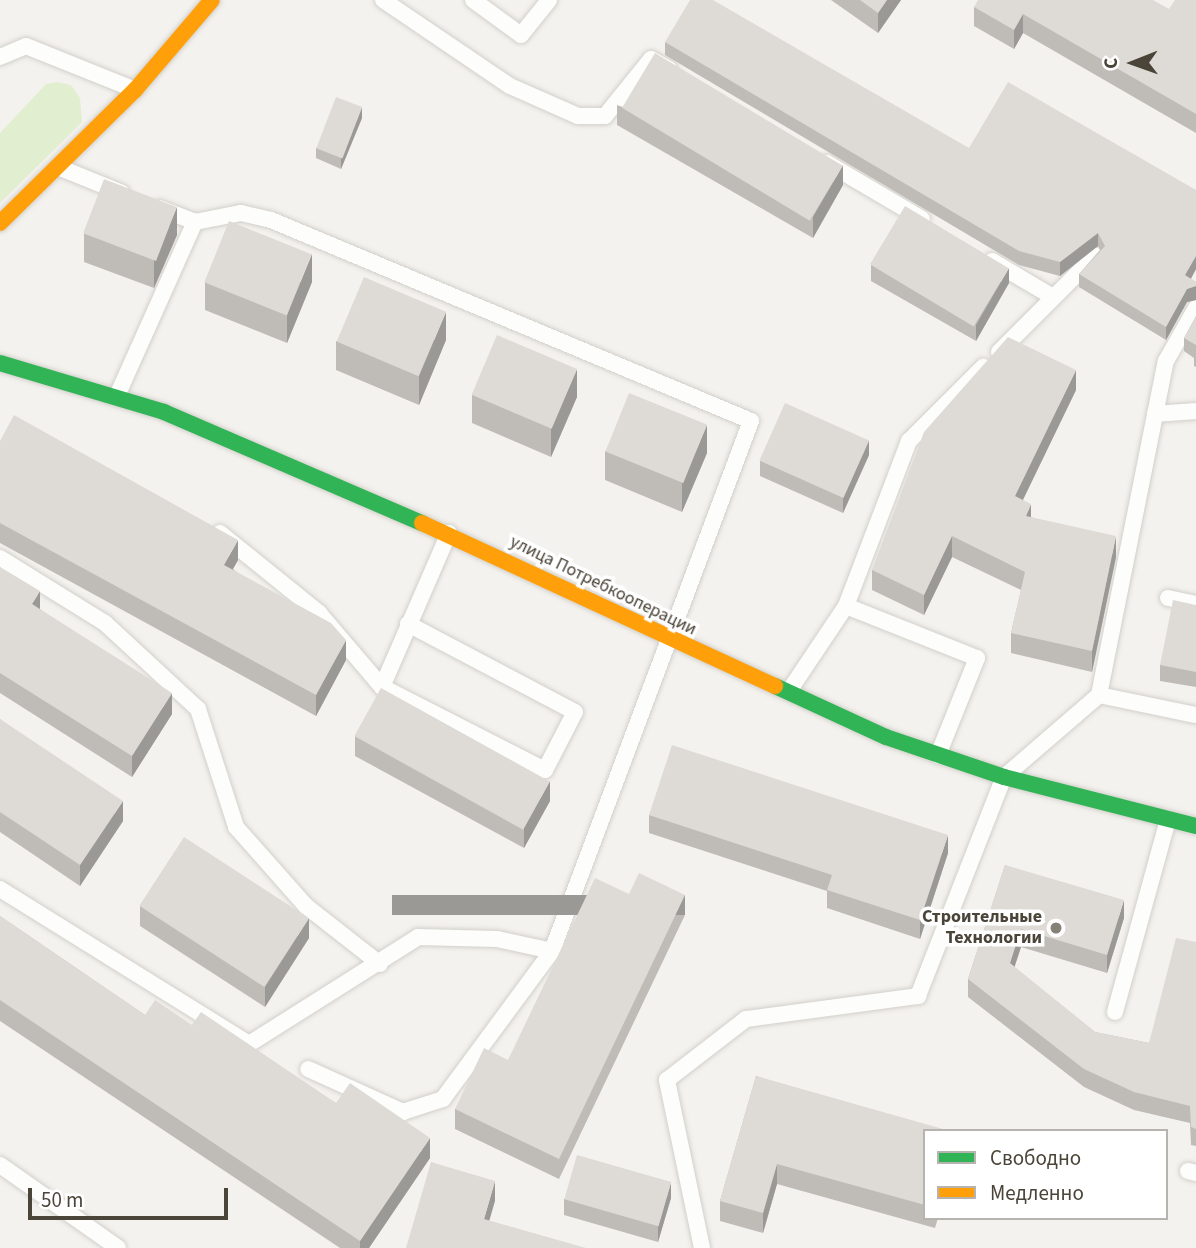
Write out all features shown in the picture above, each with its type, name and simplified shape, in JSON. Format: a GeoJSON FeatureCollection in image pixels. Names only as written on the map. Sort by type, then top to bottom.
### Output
{"type":"FeatureCollection","features":[{"type":"Feature","properties":{"kind":"main road"},"geometry":{"type":"LineString","coordinates":[[0,223],[135,90],[212,0]]}},
{"type":"Feature","properties":{"kind":"main road","name":"улица Потребкооперации"},"geometry":{"type":"LineString","coordinates":[[0,363],[117,396],[275,456],[449,533],[787,693],[938,755],[1004,778],[1196,826]]}},
{"type":"Feature","properties":{"kind":"lane"},"geometry":{"type":"LineString","coordinates":[[383,0],[510,86],[578,116],[605,116],[651,58],[686,80]]}},
{"type":"Feature","properties":{"kind":"lane"},"geometry":{"type":"LineString","coordinates":[[473,0],[521,35],[549,0]]}},
{"type":"Feature","properties":{"kind":"lane"},"geometry":{"type":"LineString","coordinates":[[0,57],[26,46],[135,90]]}},
{"type":"Feature","properties":{"kind":"lane"},"geometry":{"type":"LineString","coordinates":[[805,150],[935,227]]}},
{"type":"Feature","properties":{"kind":"lane"},"geometry":{"type":"LineString","coordinates":[[56,166],[195,222],[241,213],[271,220],[751,421],[552,951],[443,1099],[403,1112],[308,1069]]}},
{"type":"Feature","properties":{"kind":"lane"},"geometry":{"type":"LineString","coordinates":[[117,396],[195,222]]}},
{"type":"Feature","properties":{"kind":"lane"},"geometry":{"type":"LineString","coordinates":[[970,248],[1053,298]]}},
{"type":"Feature","properties":{"kind":"lane"},"geometry":{"type":"LineString","coordinates":[[787,693],[846,606],[909,441],[1096,256]]}},
{"type":"Feature","properties":{"kind":"lane"},"geometry":{"type":"LineString","coordinates":[[702,1248],[667,1080],[746,1019],[918,996],[1004,778],[1099,695],[1166,361],[1196,308]]}},
{"type":"Feature","properties":{"kind":"lane"},"geometry":{"type":"LineString","coordinates":[[1155,414],[1196,411]]}},
{"type":"Feature","properties":{"kind":"lane"},"geometry":{"type":"LineString","coordinates":[[209,526],[233,539],[319,613],[382,687],[545,770],[575,712],[408,624]]}},
{"type":"Feature","properties":{"kind":"lane"},"geometry":{"type":"LineString","coordinates":[[382,687],[449,533]]}},
{"type":"Feature","properties":{"kind":"lane"},"geometry":{"type":"LineString","coordinates":[[0,558],[105,623],[198,709],[236,827],[306,906],[380,964]]}},
{"type":"Feature","properties":{"kind":"lane"},"geometry":{"type":"LineString","coordinates":[[1168,598],[1196,604]]}},
{"type":"Feature","properties":{"kind":"lane"},"geometry":{"type":"LineString","coordinates":[[846,606],[977,657],[938,755]]}},
{"type":"Feature","properties":{"kind":"lane"},"geometry":{"type":"LineString","coordinates":[[1099,695],[1196,715]]}},
{"type":"Feature","properties":{"kind":"lane"},"geometry":{"type":"LineString","coordinates":[[1115,1012],[1168,820]]}},
{"type":"Feature","properties":{"kind":"lane"},"geometry":{"type":"LineString","coordinates":[[0,889],[249,1044],[380,964],[418,937],[497,939],[552,951]]}},
{"type":"Feature","properties":{"kind":"lane"},"geometry":{"type":"LineString","coordinates":[[0,1165],[118,1248]]}},
{"type":"Feature","properties":{"kind":"green space"},"geometry":{"type":"Polygon","coordinates":[[[57,82],[71,85],[80,98],[82,122],[0,203],[0,133],[46,84],[57,82]]]}},
{"type":"Feature","properties":{"kind":"building"},"geometry":{"type":"Polygon","coordinates":[[[690,0],[713,0],[969,148],[1008,82],[1196,190],[1196,256],[1185,275],[1196,282],[1196,286],[1187,289],[1166,327],[1079,274],[1105,246],[1098,233],[1060,262],[1019,251],[665,42],[690,0]]]}},
{"type":"Feature","properties":{"kind":"building"},"geometry":{"type":"Polygon","coordinates":[[[860,0],[887,0],[878,13],[860,0]]]}},
{"type":"Feature","properties":{"kind":"building"},"geometry":{"type":"Polygon","coordinates":[[[978,0],[1153,0],[1169,9],[1175,0],[1196,0],[1196,114],[1023,14],[1014,30],[974,7],[978,0]]]}},
{"type":"Feature","properties":{"kind":"building"},"geometry":{"type":"Polygon","coordinates":[[[655,53],[843,166],[810,221],[622,108],[655,53]]]}},
{"type":"Feature","properties":{"kind":"building"},"geometry":{"type":"Polygon","coordinates":[[[336,97],[362,107],[342,158],[316,148],[336,97]]]}},
{"type":"Feature","properties":{"kind":"building"},"geometry":{"type":"Polygon","coordinates":[[[104,179],[177,207],[156,261],[83,233],[104,179]]]}},
{"type":"Feature","properties":{"kind":"building"},"geometry":{"type":"Polygon","coordinates":[[[905,206],[1009,268],[974,327],[870,264],[905,206]]]}},
{"type":"Feature","properties":{"kind":"building"},"geometry":{"type":"Polygon","coordinates":[[[229,221],[312,254],[287,316],[204,282],[229,221]]]}},
{"type":"Feature","properties":{"kind":"building"},"geometry":{"type":"Polygon","coordinates":[[[364,277],[446,312],[419,376],[337,341],[364,277]]]}},
{"type":"Feature","properties":{"kind":"building"},"geometry":{"type":"Polygon","coordinates":[[[1196,316],[1196,345],[1184,338],[1196,316]]]}},
{"type":"Feature","properties":{"kind":"building"},"geometry":{"type":"Polygon","coordinates":[[[497,335],[577,369],[552,429],[472,395],[497,335]]]}},
{"type":"Feature","properties":{"kind":"building"},"geometry":{"type":"Polygon","coordinates":[[[1008,337],[1076,370],[1015,496],[1031,504],[1026,516],[1116,536],[1092,651],[1011,633],[1025,572],[952,536],[924,595],[872,570],[924,432],[1008,337]]]}},
{"type":"Feature","properties":{"kind":"building"},"geometry":{"type":"Polygon","coordinates":[[[629,393],[707,424],[683,483],[605,451],[629,393]]]}},
{"type":"Feature","properties":{"kind":"building"},"geometry":{"type":"Polygon","coordinates":[[[785,403],[869,440],[843,498],[759,461],[785,403]]]}},
{"type":"Feature","properties":{"kind":"building"},"geometry":{"type":"Polygon","coordinates":[[[14,415],[238,540],[224,565],[331,623],[346,640],[316,695],[0,523],[0,441],[14,415]]]}},
{"type":"Feature","properties":{"kind":"building"},"geometry":{"type":"Polygon","coordinates":[[[0,567],[40,591],[32,604],[172,693],[132,756],[0,673],[0,567]]]}},
{"type":"Feature","properties":{"kind":"building"},"geometry":{"type":"Polygon","coordinates":[[[1173,600],[1196,605],[1196,672],[1160,665],[1173,600]]]}},
{"type":"Feature","properties":{"kind":"building"},"geometry":{"type":"Polygon","coordinates":[[[381,688],[550,782],[523,830],[354,736],[381,688]]]}},
{"type":"Feature","properties":{"kind":"building"},"geometry":{"type":"Polygon","coordinates":[[[0,719],[123,801],[80,865],[0,812],[0,719]]]}},
{"type":"Feature","properties":{"kind":"building"},"geometry":{"type":"Polygon","coordinates":[[[672,745],[948,835],[920,920],[827,890],[832,875],[649,815],[672,745]]]}},
{"type":"Feature","properties":{"kind":"building"},"geometry":{"type":"Polygon","coordinates":[[[184,837],[309,918],[264,987],[139,906],[184,837]]]}},
{"type":"Feature","properties":{"kind":"building"},"geometry":{"type":"Polygon","coordinates":[[[1005,865],[1124,900],[1107,955],[1021,929],[1010,963],[1095,1032],[1149,1043],[1176,938],[1196,942],[1196,1129],[1191,1127],[1190,1106],[1134,1092],[1084,1069],[968,979],[1005,865]]]}},
{"type":"Feature","properties":{"kind":"building"},"geometry":{"type":"Polygon","coordinates":[[[639,873],[685,895],[559,1159],[455,1109],[484,1048],[508,1060],[595,878],[629,894],[639,873]]]}},
{"type":"Feature","properties":{"kind":"building"},"geometry":{"type":"Polygon","coordinates":[[[0,916],[145,1015],[155,1000],[192,1025],[201,1012],[336,1103],[350,1083],[430,1138],[360,1241],[0,1000],[0,916]]]}},
{"type":"Feature","properties":{"kind":"building"},"geometry":{"type":"Polygon","coordinates":[[[756,1076],[943,1129],[923,1129],[923,1204],[777,1164],[763,1213],[720,1201],[756,1076]]]}},
{"type":"Feature","properties":{"kind":"building"},"geometry":{"type":"Polygon","coordinates":[[[577,1155],[671,1182],[659,1226],[564,1199],[577,1155]]]}},
{"type":"Feature","properties":{"kind":"building"},"geometry":{"type":"Polygon","coordinates":[[[431,1162],[495,1181],[484,1219],[586,1248],[406,1248],[431,1162]]]}},
{"type":"Feature","properties":{"kind":"traffic: fast"},"geometry":{"type":"LineString","coordinates":[[0,363],[164,412],[422,523]]}},
{"type":"Feature","properties":{"kind":"traffic: fast"},"geometry":{"type":"LineString","coordinates":[[775,686],[886,737],[1004,777],[1196,826]]}},
{"type":"Feature","properties":{"kind":"traffic: slow"},"geometry":{"type":"LineString","coordinates":[[0,223],[135,90],[212,0]]}},
{"type":"Feature","properties":{"kind":"traffic: slow"},"geometry":{"type":"LineString","coordinates":[[422,523],[775,686]]}},
{"type":"Feature","properties":{"kind":"place","name":"Строительные Технологии"},"geometry":{"type":"Point","coordinates":[1056,928]}}]}
